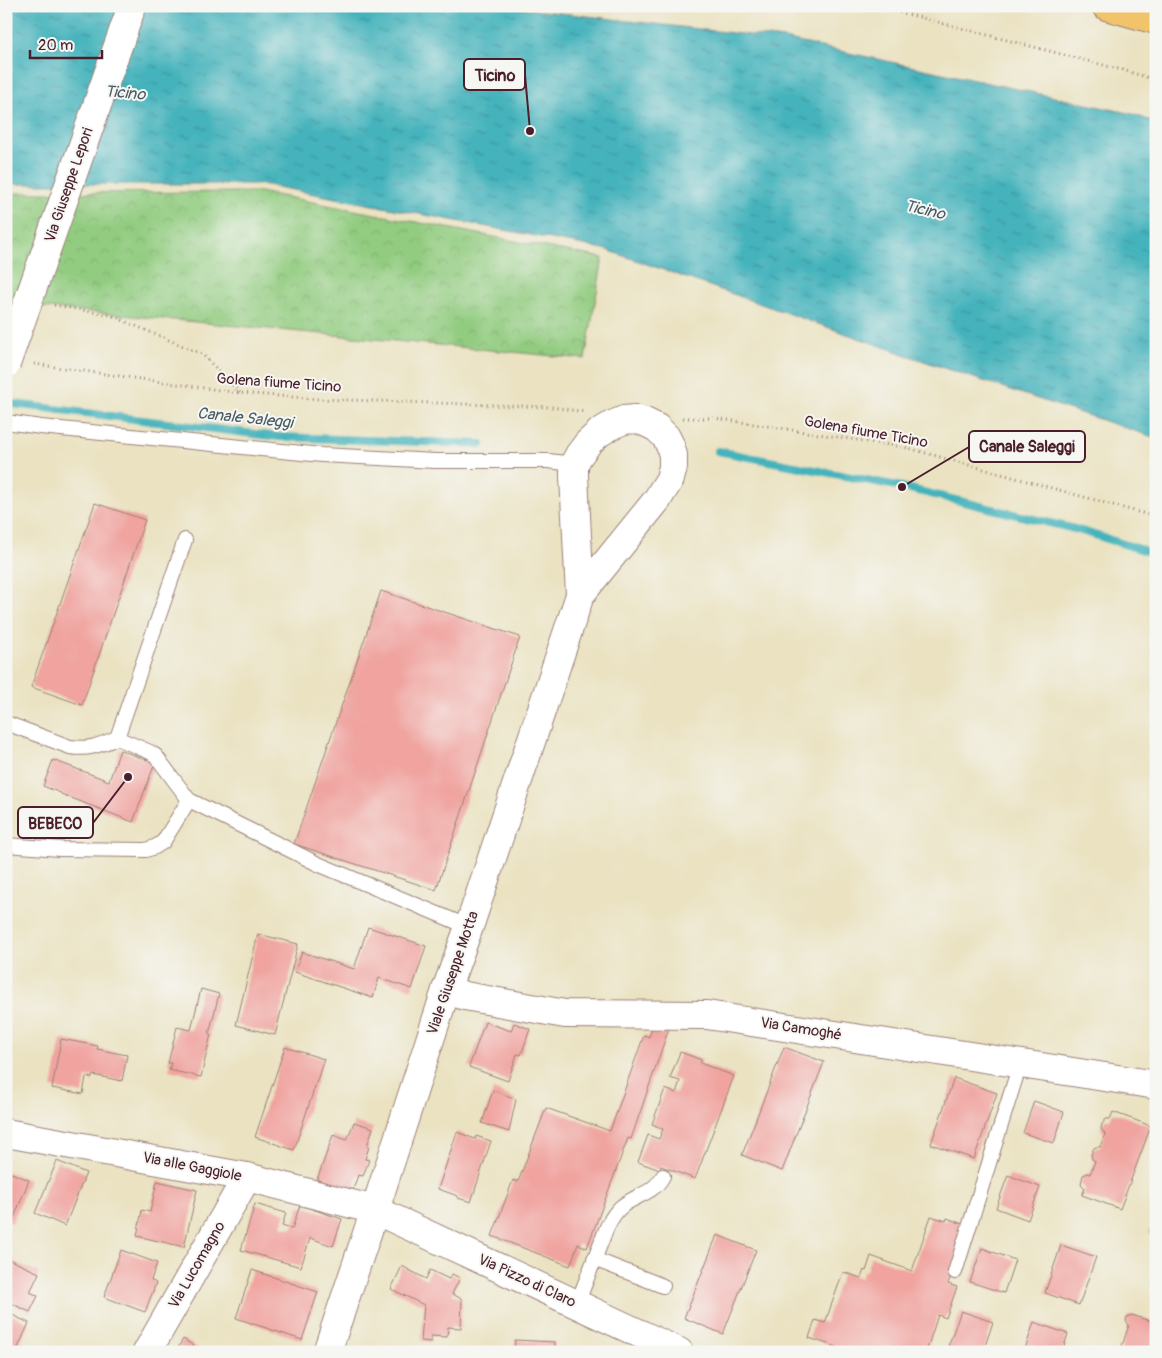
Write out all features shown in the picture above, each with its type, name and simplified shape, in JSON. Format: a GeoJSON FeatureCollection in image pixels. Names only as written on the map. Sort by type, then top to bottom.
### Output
{"type":"FeatureCollection","features":[{"type":"Feature","properties":{"kind":"highway"},"geometry":{"type":"LineString","coordinates":[[1106,6],[1156,20]]}},
{"type":"Feature","properties":{"kind":"street","name":"Via Giuseppe Lepori"},"geometry":{"type":"LineString","coordinates":[[16,363],[132,6]]}},
{"type":"Feature","properties":{"kind":"street","name":"Viale Giuseppe Motta"},"geometry":{"type":"LineString","coordinates":[[327,1352],[446,990],[469,927],[580,595],[657,500],[670,479],[673,455],[666,437],[658,428],[640,420],[624,420],[599,433],[578,455],[574,464],[580,595]]}},
{"type":"Feature","properties":{"kind":"street","name":"Via Camoghé"},"geometry":{"type":"LineString","coordinates":[[446,990],[465,996],[565,1014],[707,1015],[1156,1085]]}},
{"type":"Feature","properties":{"kind":"street","name":"Via alle Gaggiole"},"geometry":{"type":"LineString","coordinates":[[6,1133],[247,1177],[375,1210]]}},
{"type":"Feature","properties":{"kind":"street","name":"Via Lucomagno"},"geometry":{"type":"LineString","coordinates":[[147,1352],[247,1177]]}},
{"type":"Feature","properties":{"kind":"street","name":"Via Pizzo di Claro"},"geometry":{"type":"LineString","coordinates":[[375,1210],[679,1352]]}},
{"type":"Feature","properties":{"kind":"lane"},"geometry":{"type":"LineString","coordinates":[[6,422],[322,455],[435,461],[548,461],[574,464]]}},
{"type":"Feature","properties":{"kind":"lane"},"geometry":{"type":"LineString","coordinates":[[117,738],[185,540]]}},
{"type":"Feature","properties":{"kind":"lane"},"geometry":{"type":"LineString","coordinates":[[6,723],[78,748],[96,746],[117,738],[150,752],[156,756],[190,800],[318,864],[469,927]]}},
{"type":"Feature","properties":{"kind":"lane"},"geometry":{"type":"LineString","coordinates":[[6,845],[60,849],[146,850],[155,848],[162,842],[190,800]]}},
{"type":"Feature","properties":{"kind":"lane"},"geometry":{"type":"LineString","coordinates":[[955,1272],[1020,1064]]}},
{"type":"Feature","properties":{"kind":"lane"},"geometry":{"type":"LineString","coordinates":[[577,1304],[613,1216],[625,1204],[654,1188],[663,1176]]}},
{"type":"Feature","properties":{"kind":"lane"},"geometry":{"type":"LineString","coordinates":[[594,1259],[663,1286]]}},
{"type":"Feature","properties":{"kind":"path"},"geometry":{"type":"LineString","coordinates":[[870,6],[916,16],[1156,80]]}},
{"type":"Feature","properties":{"kind":"path"},"geometry":{"type":"LineString","coordinates":[[46,304],[110,315],[202,354],[240,394]]}},
{"type":"Feature","properties":{"kind":"path","name":"Golena fiume Ticino"},"geometry":{"type":"LineString","coordinates":[[16,363],[240,394],[318,399],[552,407]]}},
{"type":"Feature","properties":{"kind":"path","name":"Golena fiume Ticino"},"geometry":{"type":"LineString","coordinates":[[715,418],[908,448],[1156,517]]}},
{"type":"Feature","properties":{"kind":"green space"},"geometry":{"type":"Polygon","coordinates":[[[260,192],[603,258],[585,359],[6,304],[6,193],[260,192]]]}},
{"type":"Feature","properties":{"kind":"water"},"geometry":{"type":"Polygon","coordinates":[[[6,6],[501,6],[784,39],[1133,114],[1156,123],[1156,438],[941,367],[604,249],[262,184],[6,184],[6,6]]]}},
{"type":"Feature","properties":{"kind":"building"},"geometry":{"type":"Polygon","coordinates":[[[95,503],[145,520],[82,705],[31,687],[95,503]]]}},
{"type":"Feature","properties":{"kind":"building"},"geometry":{"type":"Polygon","coordinates":[[[381,591],[520,637],[436,890],[294,844],[381,591]]]}},
{"type":"Feature","properties":{"kind":"building"},"geometry":{"type":"Polygon","coordinates":[[[120,750],[155,763],[133,822],[43,786],[53,760],[109,781],[120,750]]]}},
{"type":"Feature","properties":{"kind":"building"},"geometry":{"type":"Polygon","coordinates":[[[368,927],[426,946],[412,989],[379,978],[373,998],[295,972],[302,952],[354,969],[368,927]]]}},
{"type":"Feature","properties":{"kind":"building"},"geometry":{"type":"Polygon","coordinates":[[[258,934],[298,944],[275,1035],[236,1025],[258,934]]]}},
{"type":"Feature","properties":{"kind":"building"},"geometry":{"type":"Polygon","coordinates":[[[201,989],[219,994],[201,1077],[169,1070],[171,1063],[168,1063],[177,1027],[191,1030],[201,989]]]}},
{"type":"Feature","properties":{"kind":"building"},"geometry":{"type":"Polygon","coordinates":[[[485,1022],[511,1031],[514,1023],[530,1029],[521,1055],[517,1054],[508,1081],[469,1067],[485,1022]]]}},
{"type":"Feature","properties":{"kind":"building"},"geometry":{"type":"Polygon","coordinates":[[[653,1024],[670,1025],[631,1139],[628,1138],[587,1248],[578,1244],[570,1266],[492,1236],[513,1180],[518,1182],[546,1108],[610,1131],[644,1035],[649,1037],[653,1024]]]}},
{"type":"Feature","properties":{"kind":"building"},"geometry":{"type":"Polygon","coordinates":[[[61,1039],[98,1046],[97,1049],[127,1055],[122,1081],[93,1075],[92,1078],[86,1077],[83,1094],[52,1088],[61,1039]]]}},
{"type":"Feature","properties":{"kind":"building"},"geometry":{"type":"Polygon","coordinates":[[[285,1047],[324,1059],[294,1150],[255,1137],[285,1047]]]}},
{"type":"Feature","properties":{"kind":"building"},"geometry":{"type":"Polygon","coordinates":[[[784,1047],[824,1062],[782,1171],[742,1155],[784,1047]]]}},
{"type":"Feature","properties":{"kind":"building"},"geometry":{"type":"Polygon","coordinates":[[[680,1052],[702,1060],[700,1063],[734,1076],[695,1179],[661,1166],[660,1170],[638,1162],[648,1135],[659,1139],[663,1129],[652,1124],[665,1089],[676,1093],[680,1081],[670,1078],[680,1052]]]}},
{"type":"Feature","properties":{"kind":"building"},"geometry":{"type":"Polygon","coordinates":[[[954,1078],[997,1093],[974,1159],[931,1144],[954,1078]]]}},
{"type":"Feature","properties":{"kind":"building"},"geometry":{"type":"Polygon","coordinates":[[[493,1090],[516,1099],[509,1132],[482,1123],[493,1090]]]}},
{"type":"Feature","properties":{"kind":"building"},"geometry":{"type":"Polygon","coordinates":[[[1034,1101],[1064,1112],[1054,1143],[1023,1133],[1034,1101]]]}},
{"type":"Feature","properties":{"kind":"building"},"geometry":{"type":"Polygon","coordinates":[[[1113,1112],[1151,1126],[1120,1209],[1082,1195],[1085,1188],[1081,1184],[1083,1175],[1090,1174],[1095,1161],[1092,1159],[1091,1154],[1094,1148],[1100,1147],[1105,1134],[1101,1129],[1102,1124],[1106,1119],[1110,1119],[1113,1112]]]}},
{"type":"Feature","properties":{"kind":"building"},"geometry":{"type":"Polygon","coordinates":[[[354,1122],[373,1128],[365,1159],[369,1160],[363,1176],[358,1175],[352,1192],[317,1180],[333,1135],[347,1140],[354,1122]]]}},
{"type":"Feature","properties":{"kind":"building"},"geometry":{"type":"Polygon","coordinates":[[[457,1132],[475,1139],[476,1136],[491,1141],[471,1202],[438,1189],[457,1132]]]}},
{"type":"Feature","properties":{"kind":"building"},"geometry":{"type":"Polygon","coordinates":[[[57,1161],[86,1173],[65,1226],[35,1213],[57,1161]]]}},
{"type":"Feature","properties":{"kind":"building"},"geometry":{"type":"Polygon","coordinates":[[[6,1171],[29,1180],[12,1223],[6,1221],[6,1171]]]}},
{"type":"Feature","properties":{"kind":"building"},"geometry":{"type":"Polygon","coordinates":[[[1008,1175],[1040,1187],[1028,1220],[996,1208],[1008,1175]]]}},
{"type":"Feature","properties":{"kind":"building"},"geometry":{"type":"Polygon","coordinates":[[[157,1181],[197,1190],[184,1247],[137,1236],[142,1210],[150,1212],[157,1181]]]}},
{"type":"Feature","properties":{"kind":"building"},"geometry":{"type":"Polygon","coordinates":[[[255,1204],[286,1213],[282,1226],[292,1229],[300,1205],[342,1219],[333,1246],[310,1238],[301,1267],[241,1250],[255,1204]]]}},
{"type":"Feature","properties":{"kind":"building"},"geometry":{"type":"Polygon","coordinates":[[[1156,1215],[1156,1235],[1149,1233],[1156,1215]]]}},
{"type":"Feature","properties":{"kind":"building"},"geometry":{"type":"Polygon","coordinates":[[[931,1216],[946,1221],[947,1218],[965,1225],[961,1247],[948,1284],[957,1287],[946,1318],[938,1315],[926,1352],[840,1352],[837,1350],[837,1347],[809,1338],[815,1320],[825,1323],[843,1272],[861,1278],[864,1270],[866,1271],[871,1256],[912,1271],[931,1216]]]}},
{"type":"Feature","properties":{"kind":"building"},"geometry":{"type":"Polygon","coordinates":[[[717,1235],[756,1250],[723,1334],[684,1318],[717,1235]]]}},
{"type":"Feature","properties":{"kind":"building"},"geometry":{"type":"Polygon","coordinates":[[[1061,1245],[1096,1257],[1079,1305],[1045,1293],[1061,1245]]]}},
{"type":"Feature","properties":{"kind":"building"},"geometry":{"type":"Polygon","coordinates":[[[982,1248],[1015,1260],[1004,1293],[970,1282],[982,1248]]]}},
{"type":"Feature","properties":{"kind":"building"},"geometry":{"type":"Polygon","coordinates":[[[121,1250],[157,1263],[151,1280],[156,1283],[145,1312],[104,1297],[121,1250]]]}},
{"type":"Feature","properties":{"kind":"building"},"geometry":{"type":"Polygon","coordinates":[[[6,1258],[39,1273],[30,1292],[38,1296],[30,1312],[6,1301],[6,1258]]]}},
{"type":"Feature","properties":{"kind":"building"},"geometry":{"type":"Polygon","coordinates":[[[402,1266],[426,1279],[430,1270],[449,1279],[452,1274],[460,1278],[452,1294],[462,1299],[461,1328],[448,1327],[447,1337],[431,1336],[431,1342],[421,1341],[424,1305],[391,1289],[402,1266]]]}},
{"type":"Feature","properties":{"kind":"building"},"geometry":{"type":"Polygon","coordinates":[[[252,1270],[318,1292],[302,1340],[236,1318],[252,1270]]]}},
{"type":"Feature","properties":{"kind":"building"},"geometry":{"type":"Polygon","coordinates":[[[961,1311],[993,1322],[983,1352],[946,1352],[961,1311]]]}},
{"type":"Feature","properties":{"kind":"building"},"geometry":{"type":"Polygon","coordinates":[[[6,1312],[29,1323],[16,1352],[6,1352],[6,1312]]]}},
{"type":"Feature","properties":{"kind":"building"},"geometry":{"type":"Polygon","coordinates":[[[1132,1315],[1156,1323],[1156,1352],[1120,1352],[1129,1325],[1126,1321],[1127,1317],[1132,1315]]]}},
{"type":"Feature","properties":{"kind":"building"},"geometry":{"type":"Polygon","coordinates":[[[1034,1322],[1068,1334],[1062,1352],[1024,1352],[1034,1322]]]}},
{"type":"Feature","properties":{"kind":"building"},"geometry":{"type":"Polygon","coordinates":[[[183,1339],[204,1352],[176,1352],[183,1339]]]}},
{"type":"Feature","properties":{"kind":"building"},"geometry":{"type":"Polygon","coordinates":[[[515,1340],[555,1342],[555,1352],[514,1352],[515,1340]]]}},
{"type":"Feature","properties":{"kind":"waterway","name":"Canale Saleggi"},"geometry":{"type":"LineString","coordinates":[[6,403],[279,437],[481,444]]}},
{"type":"Feature","properties":{"kind":"waterway","name":"Canale Saleggi"},"geometry":{"type":"LineString","coordinates":[[718,451],[902,487],[1075,529],[1156,554]]}},
{"type":"Feature","properties":{"kind":"place","name":"Ticino"},"geometry":{"type":"Point","coordinates":[530,131]}},
{"type":"Feature","properties":{"kind":"place","name":"Canale Saleggi"},"geometry":{"type":"Point","coordinates":[902,487]}},
{"type":"Feature","properties":{"kind":"place","name":"BEBECO"},"geometry":{"type":"Point","coordinates":[128,777]}}]}
